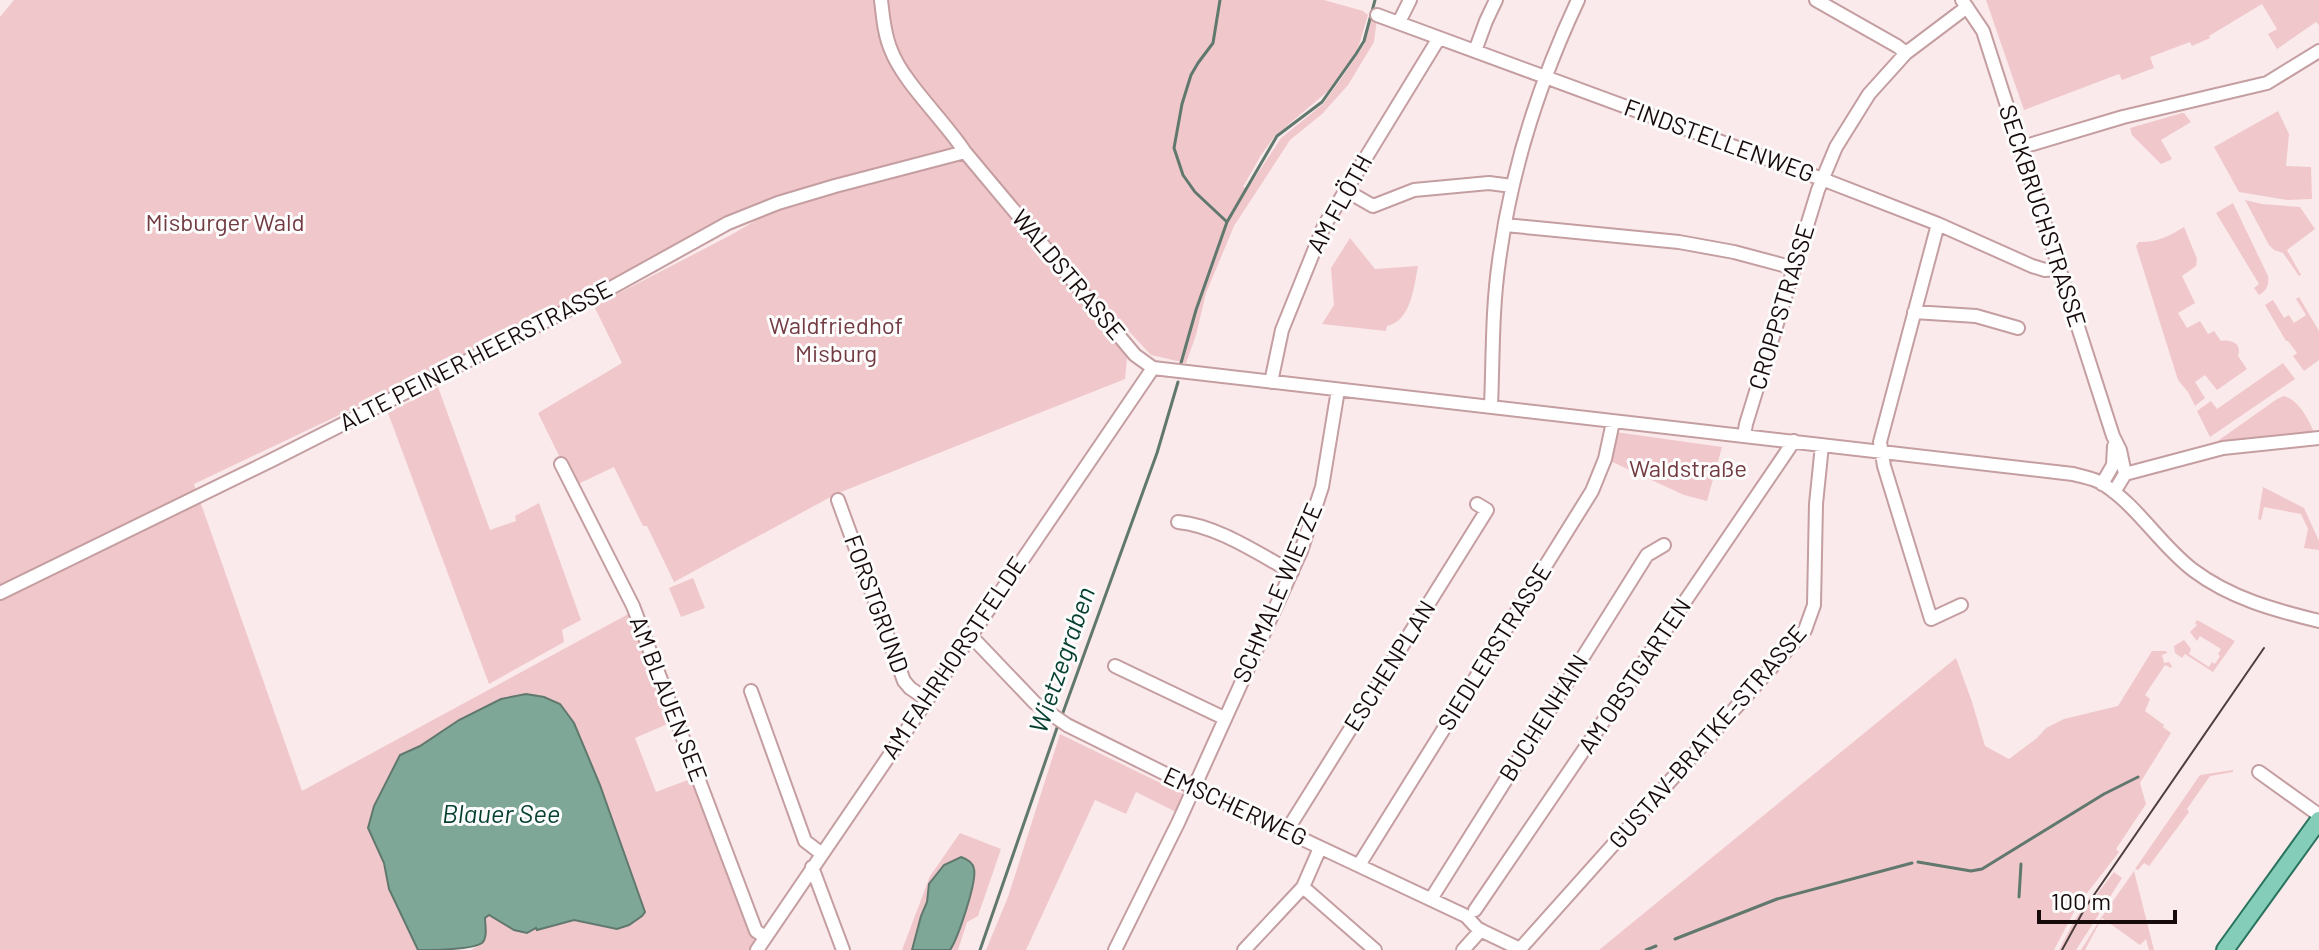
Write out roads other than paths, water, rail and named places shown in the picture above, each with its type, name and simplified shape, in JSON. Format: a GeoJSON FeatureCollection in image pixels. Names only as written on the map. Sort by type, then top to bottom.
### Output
{"type":"FeatureCollection","features":[{"type":"Feature","properties":{"kind":"main road"},"geometry":{"type":"LineString","coordinates":[[2225,950],[2319,817]]}},
{"type":"Feature","properties":{"kind":"street","name":"WALDSTRASSE"},"geometry":{"type":"LineString","coordinates":[[881,0],[890,49],[900,69],[965,152],[1135,355],[1153,368]]}},
{"type":"Feature","properties":{"kind":"street"},"geometry":{"type":"LineString","coordinates":[[1399,22],[1410,0]]}},
{"type":"Feature","properties":{"kind":"street"},"geometry":{"type":"LineString","coordinates":[[1475,51],[1496,0]]}},
{"type":"Feature","properties":{"kind":"street"},"geometry":{"type":"LineString","coordinates":[[1491,407],[1494,308],[1512,186],[1545,76],[1578,0]]}},
{"type":"Feature","properties":{"kind":"street"},"geometry":{"type":"LineString","coordinates":[[1816,0],[1906,53]]}},
{"type":"Feature","properties":{"kind":"street","name":"CROPPSTRASSE"},"geometry":{"type":"LineString","coordinates":[[1744,436],[1822,179],[1836,147],[1869,94],[1906,53],[1964,4]]}},
{"type":"Feature","properties":{"kind":"street","name":"SECKBRUCHSTRASSE"},"geometry":{"type":"LineString","coordinates":[[1964,4],[1983,31],[2058,269],[2124,463],[2125,474]]}},
{"type":"Feature","properties":{"kind":"street","name":"FINDSTELLENWEG"},"geometry":{"type":"LineString","coordinates":[[1377,15],[1822,179],[1938,224],[2032,266],[2045,270],[2058,269]]}},
{"type":"Feature","properties":{"kind":"street","name":"AM FLÖTH"},"geometry":{"type":"LineString","coordinates":[[1271,382],[1282,330],[1324,226],[1439,38]]}},
{"type":"Feature","properties":{"kind":"street"},"geometry":{"type":"LineString","coordinates":[[2019,148],[2123,117],[2267,83],[2319,51]]}},
{"type":"Feature","properties":{"kind":"street","name":"ALTE PEINER HEERSTRASSE"},"geometry":{"type":"LineString","coordinates":[[0,593],[235,479],[609,289],[728,223],[778,203],[965,152]]}},
{"type":"Feature","properties":{"kind":"street"},"geometry":{"type":"LineString","coordinates":[[1345,190],[1373,206],[1414,190],[1489,183],[1512,186]]}},
{"type":"Feature","properties":{"kind":"street"},"geometry":{"type":"LineString","coordinates":[[1938,224],[1880,442],[1884,466],[1931,619],[1961,605]]}},
{"type":"Feature","properties":{"kind":"street"},"geometry":{"type":"LineString","coordinates":[[1505,225],[1679,242],[1794,268]]}},
{"type":"Feature","properties":{"kind":"street"},"geometry":{"type":"LineString","coordinates":[[1914,312],[1976,316],[2018,328]]}},
{"type":"Feature","properties":{"kind":"street"},"geometry":{"type":"LineString","coordinates":[[1153,368],[2073,474],[2102,484],[2114,492],[2168,549],[2203,576],[2257,604],[2319,621]]}},
{"type":"Feature","properties":{"kind":"street","name":"AM FAHRHORSTFELDE"},"geometry":{"type":"LineString","coordinates":[[757,950],[1153,368]]}},
{"type":"Feature","properties":{"kind":"street","name":"SCHMALE WIETZE"},"geometry":{"type":"LineString","coordinates":[[1115,950],[1194,788],[1292,572],[1322,487],[1338,390]]}},
{"type":"Feature","properties":{"kind":"street","name":"SIEDLERSTRASSE"},"geometry":{"type":"LineString","coordinates":[[1359,865],[1592,491],[1605,459],[1613,422]]}},
{"type":"Feature","properties":{"kind":"street","name":"SECKBRUCHSTRASSE"},"geometry":{"type":"LineString","coordinates":[[2102,484],[2113,465],[2113,436]]}},
{"type":"Feature","properties":{"kind":"street"},"geometry":{"type":"LineString","coordinates":[[2114,492],[2125,474],[2223,448],[2319,438]]}},
{"type":"Feature","properties":{"kind":"street","name":"AM OBSTGARTEN"},"geometry":{"type":"LineString","coordinates":[[1475,910],[1794,441]]}},
{"type":"Feature","properties":{"kind":"street","name":"GUSTAV-BRATKE-STRASSE"},"geometry":{"type":"LineString","coordinates":[[1521,950],[1805,630],[1814,605],[1816,504],[1822,445]]}},
{"type":"Feature","properties":{"kind":"street","name":"AM BLAUEN SEE"},"geometry":{"type":"LineString","coordinates":[[561,464],[633,606],[756,931],[765,937]]}},
{"type":"Feature","properties":{"kind":"street","name":"FORSTGRUND"},"geometry":{"type":"LineString","coordinates":[[838,500],[904,681],[926,699]]}},
{"type":"Feature","properties":{"kind":"street","name":"ESCHENPLAN"},"geometry":{"type":"LineString","coordinates":[[1286,832],[1487,510],[1477,504]]}},
{"type":"Feature","properties":{"kind":"street"},"geometry":{"type":"LineString","coordinates":[[1178,522],[1215,533],[1292,572]]}},
{"type":"Feature","properties":{"kind":"street","name":"BUCHENHAIN"},"geometry":{"type":"LineString","coordinates":[[1431,899],[1647,555],[1664,545]]}},
{"type":"Feature","properties":{"kind":"street","name":"EMSCHERWEG"},"geometry":{"type":"LineString","coordinates":[[970,635],[1013,682],[1059,720],[1194,788],[1466,916],[1481,930],[1521,950]]}},
{"type":"Feature","properties":{"kind":"street"},"geometry":{"type":"LineString","coordinates":[[1115,666],[1224,718]]}},
{"type":"Feature","properties":{"kind":"street"},"geometry":{"type":"LineString","coordinates":[[751,691],[805,841],[822,854]]}},
{"type":"Feature","properties":{"kind":"street"},"geometry":{"type":"LineString","coordinates":[[2259,772],[2319,817]]}},
{"type":"Feature","properties":{"kind":"street"},"geometry":{"type":"LineString","coordinates":[[1244,950],[1303,887],[1320,848]]}},
{"type":"Feature","properties":{"kind":"street"},"geometry":{"type":"LineString","coordinates":[[812,867],[843,950]]}},
{"type":"Feature","properties":{"kind":"street"},"geometry":{"type":"LineString","coordinates":[[1303,887],[1375,950]]}},
{"type":"Feature","properties":{"kind":"street"},"geometry":{"type":"LineString","coordinates":[[1463,950],[1481,930]]}},
{"type":"Feature","properties":{"kind":"water","name":"Blauer See"},"geometry":{"type":"Polygon","coordinates":[[[526,694],[560,704],[574,723],[600,785],[645,912],[629,925],[617,929],[574,920],[536,928],[527,933],[514,930],[489,915],[485,918],[486,934],[482,943],[461,948],[418,950],[389,889],[384,863],[368,828],[374,806],[400,755],[501,699],[526,694]]]}},
{"type":"Feature","properties":{"kind":"water"},"geometry":{"type":"Polygon","coordinates":[[[961,857],[972,864],[973,885],[950,950],[912,950],[927,902],[929,884],[944,865],[961,857]]]}},
{"type":"Feature","properties":{"kind":"waterway"},"geometry":{"type":"LineString","coordinates":[[1220,0],[1213,43],[1191,75],[1174,148],[1183,175],[1195,192],[1227,222]]}},
{"type":"Feature","properties":{"kind":"waterway","name":"Wietzegraben"},"geometry":{"type":"LineString","coordinates":[[1181,363],[1227,222],[1277,136],[1322,102],[1356,54],[1364,41],[1375,0]]}},
{"type":"Feature","properties":{"kind":"waterway","name":"Wietzegraben"},"geometry":{"type":"LineString","coordinates":[[1061,718],[1157,453],[1178,382]]}},
{"type":"Feature","properties":{"kind":"waterway","name":"Wietzegraben"},"geometry":{"type":"LineString","coordinates":[[980,950],[1058,725]]}},
{"type":"Feature","properties":{"kind":"waterway"},"geometry":{"type":"LineString","coordinates":[[1918,862],[1971,871],[1982,869],[2104,794],[2138,777]]}},
{"type":"Feature","properties":{"kind":"waterway"},"geometry":{"type":"LineString","coordinates":[[1675,939],[1777,899],[1912,863]]}},
{"type":"Feature","properties":{"kind":"waterway"},"geometry":{"type":"LineString","coordinates":[[2019,897],[2021,864]]}},
{"type":"Feature","properties":{"kind":"waterway"},"geometry":{"type":"LineString","coordinates":[[1646,950],[1656,946]]}},
{"type":"Feature","properties":{"kind":"tram line"},"geometry":{"type":"LineString","coordinates":[[2062,950],[2085,908],[2264,648]]}},
{"type":"Feature","properties":{"kind":"park label","name":"Misburger Wald"},"geometry":{"type":"Point","coordinates":[225,223]}},
{"type":"Feature","properties":{"kind":"park label","name":"Waldfriedhof Misburg"},"geometry":{"type":"Point","coordinates":[836,340]}},
{"type":"Feature","properties":{"kind":"park label","name":"Waldstraße"},"geometry":{"type":"Point","coordinates":[1688,469]}}]}
